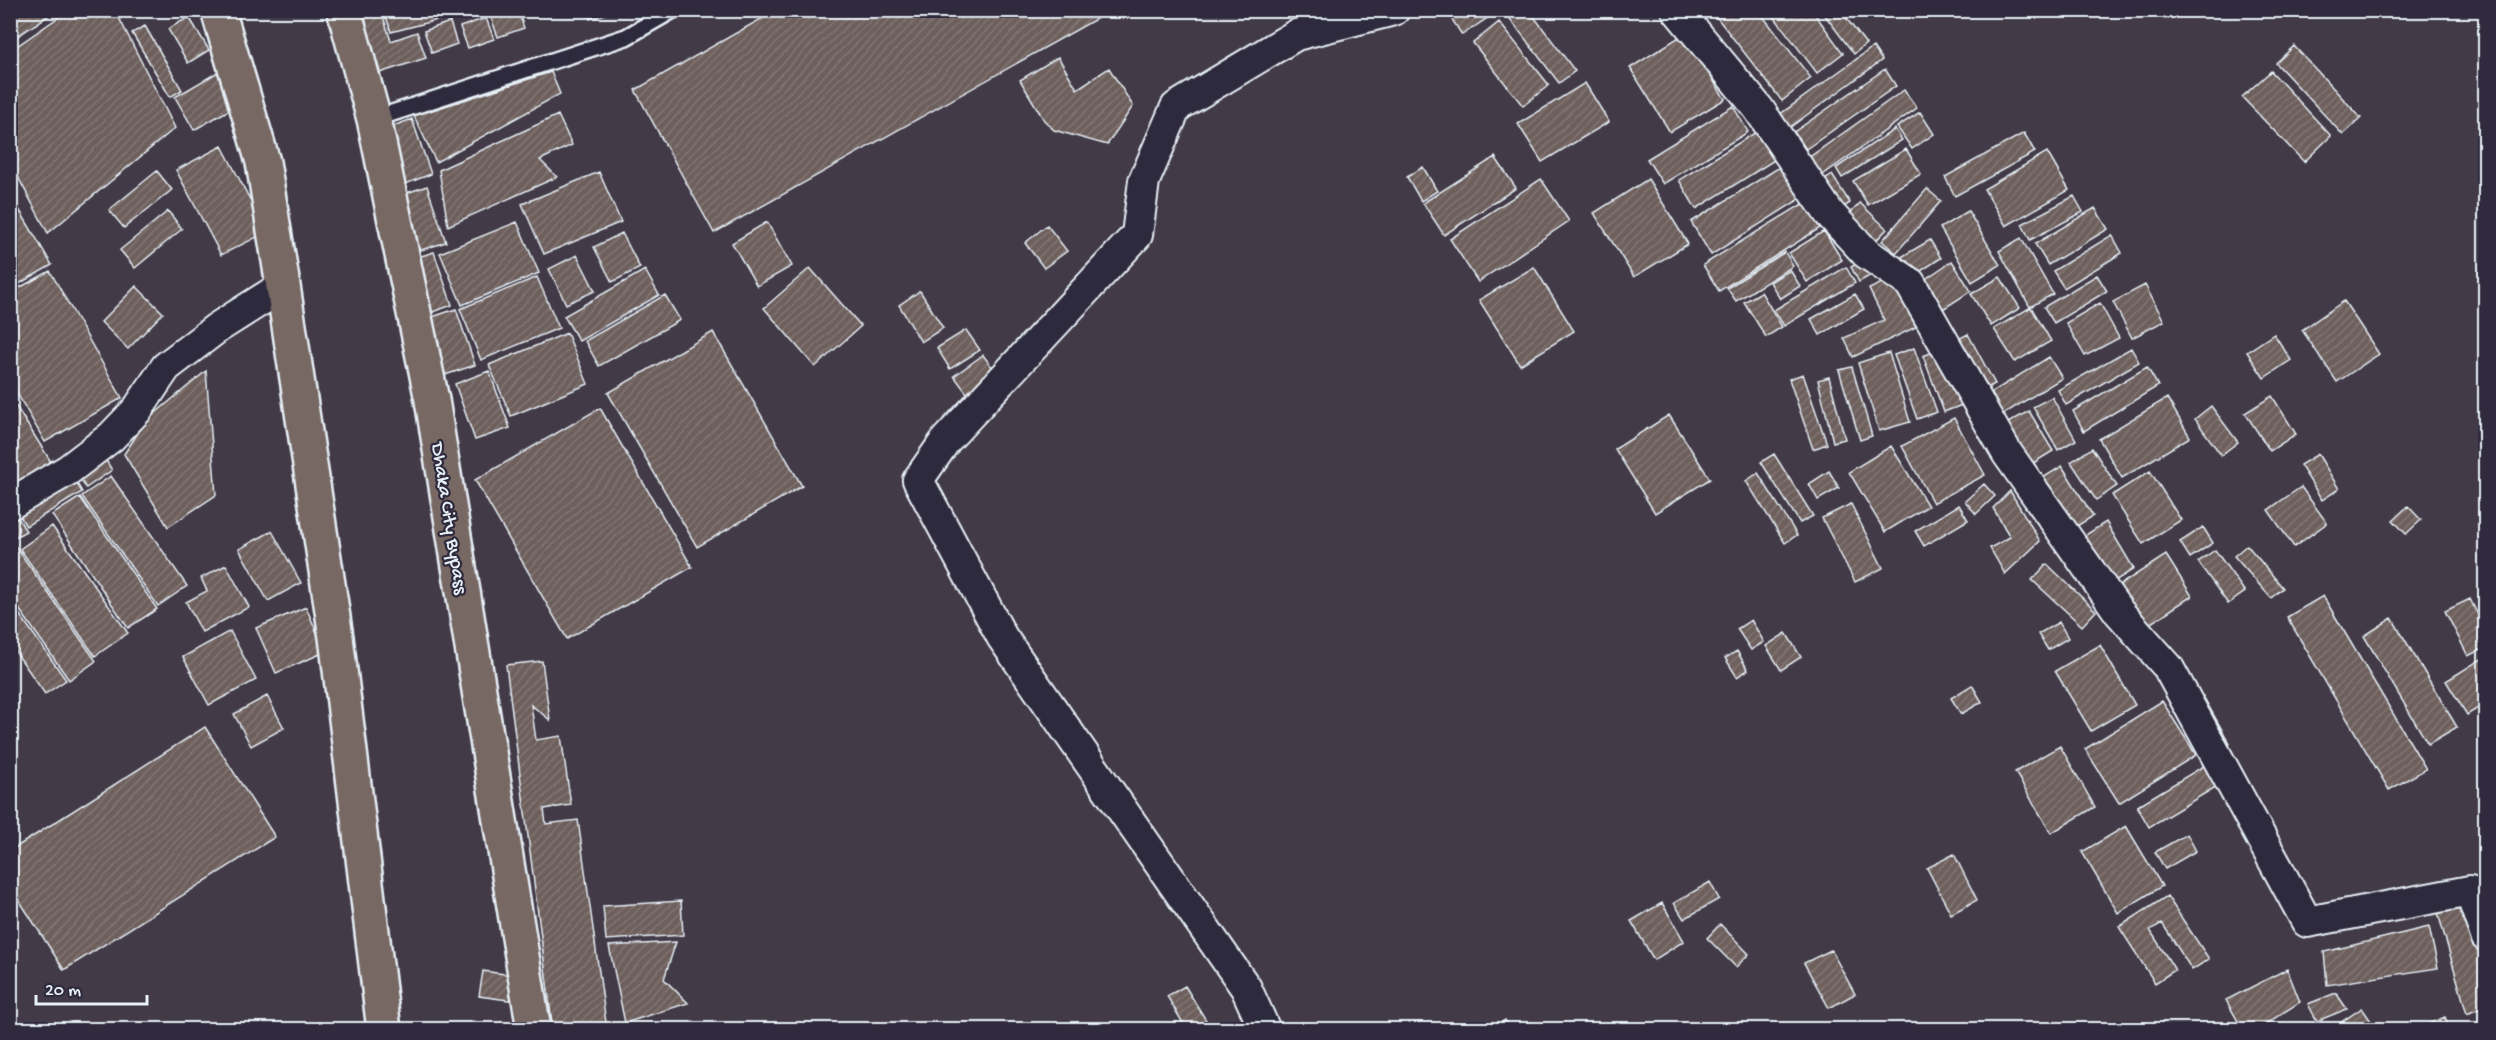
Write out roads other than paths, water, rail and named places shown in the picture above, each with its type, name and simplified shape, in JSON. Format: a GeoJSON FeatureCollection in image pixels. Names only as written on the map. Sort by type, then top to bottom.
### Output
{"type":"FeatureCollection","features":[{"type":"Feature","properties":{"kind":"highway"},"geometry":{"type":"LineString","coordinates":[[218,10],[263,162],[336,637],[384,1029]]}},
{"type":"Feature","properties":{"kind":"highway","name":"Dhaka City Bypass"},"geometry":{"type":"LineString","coordinates":[[344,10],[374,119],[432,400],[534,1029]]}},
{"type":"Feature","properties":{"kind":"street"},"geometry":{"type":"LineString","coordinates":[[1265,1029],[1246,987],[1002,637],[918,480],[946,440],[1137,235],[1144,181],[1176,106],[1296,35],[1394,10]]}},
{"type":"Feature","properties":{"kind":"street"},"geometry":{"type":"LineString","coordinates":[[1677,10],[1758,108],[1829,213],[1866,253],[1910,283],[2007,453],[2119,612],[2168,667],[2307,922],[2470,891],[2486,936]]}},
{"type":"Feature","properties":{"kind":"street"},"geometry":{"type":"LineString","coordinates":[[10,504],[68,470],[111,437],[137,410],[166,367],[217,328],[283,286]]}},
{"type":"Feature","properties":{"kind":"lane"},"geometry":{"type":"LineString","coordinates":[[374,119],[626,37],[673,10]]}}]}
